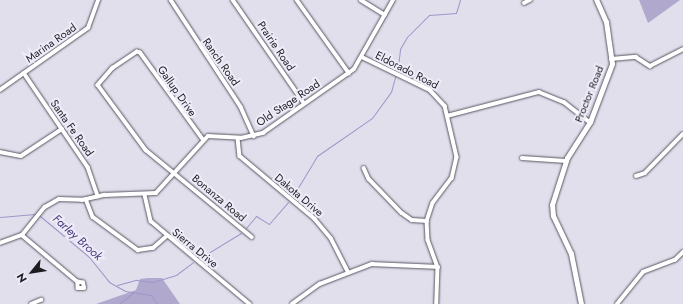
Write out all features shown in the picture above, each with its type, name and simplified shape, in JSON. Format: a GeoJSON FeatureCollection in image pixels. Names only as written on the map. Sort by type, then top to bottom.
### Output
{"type":"FeatureCollection","features":[{"type":"Feature","properties":{"kind":"main road","name":"Proctor Road"},"geometry":{"type":"LineString","coordinates":[[581,304],[571,254],[552,210],[566,161],[590,122],[611,58],[606,22],[596,0]]}},
{"type":"Feature","properties":{"kind":"street","name":"Marina Road"},"geometry":{"type":"LineString","coordinates":[[0,90],[88,28],[98,0]]}},
{"type":"Feature","properties":{"kind":"street","name":"Ranch Road"},"geometry":{"type":"LineString","coordinates":[[171,0],[242,107],[254,136]]}},
{"type":"Feature","properties":{"kind":"street","name":"Prairie Road"},"geometry":{"type":"LineString","coordinates":[[233,0],[304,103]]}},
{"type":"Feature","properties":{"kind":"street"},"geometry":{"type":"LineString","coordinates":[[297,0],[349,73]]}},
{"type":"Feature","properties":{"kind":"street"},"geometry":{"type":"LineString","coordinates":[[361,0],[385,15]]}},
{"type":"Feature","properties":{"kind":"street","name":"Old Stage Road"},"geometry":{"type":"LineString","coordinates":[[203,140],[215,134],[238,138],[254,136],[349,73],[362,57],[393,0]]}},
{"type":"Feature","properties":{"kind":"street"},"geometry":{"type":"LineString","coordinates":[[524,3],[530,0]]}},
{"type":"Feature","properties":{"kind":"street"},"geometry":{"type":"LineString","coordinates":[[611,58],[636,57],[650,66],[683,49]]}},
{"type":"Feature","properties":{"kind":"street","name":"Gallup Drive"},"geometry":{"type":"LineString","coordinates":[[137,52],[203,140]]}},
{"type":"Feature","properties":{"kind":"street","name":"Bonanza Road"},"geometry":{"type":"LineString","coordinates":[[137,52],[113,68],[98,86],[131,133],[174,172],[252,237]]}},
{"type":"Feature","properties":{"kind":"street","name":"Eldorado Road"},"geometry":{"type":"LineString","coordinates":[[362,57],[436,93],[447,116],[456,146],[456,165],[449,183],[432,205],[427,221],[428,240],[438,266],[437,304]]}},
{"type":"Feature","properties":{"kind":"street","name":"Santa Fe Road"},"geometry":{"type":"LineString","coordinates":[[24,73],[92,174],[98,196]]}},
{"type":"Feature","properties":{"kind":"street"},"geometry":{"type":"LineString","coordinates":[[447,116],[539,92],[564,102],[590,122]]}},
{"type":"Feature","properties":{"kind":"street"},"geometry":{"type":"LineString","coordinates":[[0,152],[21,156],[62,129]]}},
{"type":"Feature","properties":{"kind":"street"},"geometry":{"type":"LineString","coordinates":[[636,176],[645,173],[683,134]]}},
{"type":"Feature","properties":{"kind":"street","name":"Dakota Drive"},"geometry":{"type":"LineString","coordinates":[[238,138],[240,156],[315,219],[334,242],[348,271]]}},
{"type":"Feature","properties":{"kind":"street"},"geometry":{"type":"LineString","coordinates":[[0,243],[22,235],[53,201],[86,199],[98,196],[145,195],[156,193],[203,140]]}},
{"type":"Feature","properties":{"kind":"street"},"geometry":{"type":"LineString","coordinates":[[522,158],[566,161]]}},
{"type":"Feature","properties":{"kind":"street"},"geometry":{"type":"LineString","coordinates":[[364,168],[369,179],[402,213],[412,220],[427,221]]}},
{"type":"Feature","properties":{"kind":"street","name":"Sierra Drive"},"geometry":{"type":"LineString","coordinates":[[145,195],[148,216],[167,236],[250,304]]}},
{"type":"Feature","properties":{"kind":"street"},"geometry":{"type":"LineString","coordinates":[[86,199],[93,218],[138,250],[153,248],[167,236]]}},
{"type":"Feature","properties":{"kind":"street"},"geometry":{"type":"LineString","coordinates":[[22,235],[78,282]]}},
{"type":"Feature","properties":{"kind":"street"},"geometry":{"type":"LineString","coordinates":[[618,304],[643,272],[675,260],[683,252]]}},
{"type":"Feature","properties":{"kind":"street"},"geometry":{"type":"LineString","coordinates":[[292,304],[310,290],[348,271],[386,262],[438,266]]}},
{"type":"Feature","properties":{"kind":"street"},"geometry":{"type":"LineString","coordinates":[[31,304],[41,300]]}},
{"type":"Feature","properties":{"kind":"shaded area"},"geometry":{"type":"Polygon","coordinates":[[[639,0],[680,0],[648,23],[639,0]]]}},
{"type":"Feature","properties":{"kind":"shaded area"},"geometry":{"type":"Polygon","coordinates":[[[162,278],[180,304],[96,304],[136,290],[140,279],[162,278]]]}},
{"type":"Feature","properties":{"kind":"waterway"},"geometry":{"type":"LineString","coordinates":[[398,66],[400,49],[407,37],[429,15],[456,13],[460,0]]}},
{"type":"Feature","properties":{"kind":"waterway"},"geometry":{"type":"LineString","coordinates":[[293,196],[317,156],[372,118],[391,92],[395,77]]}},
{"type":"Feature","properties":{"kind":"waterway"},"geometry":{"type":"LineString","coordinates":[[246,228],[256,216],[269,224],[288,202]]}},
{"type":"Feature","properties":{"kind":"waterway","name":"Farley Brook"},"geometry":{"type":"LineString","coordinates":[[0,217],[38,214]]}},
{"type":"Feature","properties":{"kind":"waterway","name":"Farley Brook"},"geometry":{"type":"LineString","coordinates":[[40,216],[89,257],[109,282],[125,291],[151,295],[157,304]]}},
{"type":"Feature","properties":{"kind":"waterway"},"geometry":{"type":"LineString","coordinates":[[200,258],[241,233]]}},
{"type":"Feature","properties":{"kind":"waterway"},"geometry":{"type":"LineString","coordinates":[[117,285],[136,280],[153,282],[176,275],[193,262]]}},
{"type":"Feature","properties":{"kind":"waterway"},"geometry":{"type":"LineString","coordinates":[[119,304],[133,293]]}}]}
